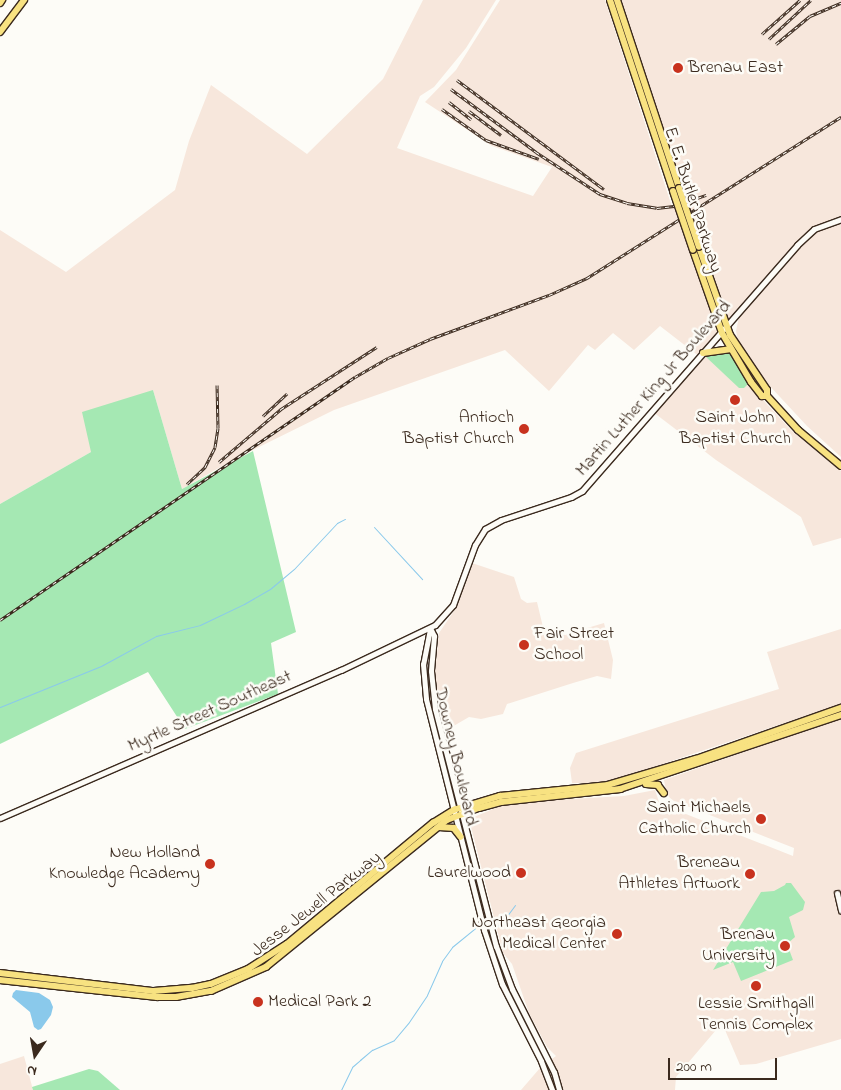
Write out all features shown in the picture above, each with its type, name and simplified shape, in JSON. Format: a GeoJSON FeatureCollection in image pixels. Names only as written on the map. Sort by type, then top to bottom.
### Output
{"type":"FeatureCollection","features":[{"type":"Feature","properties":{"kind":"highway"},"geometry":{"type":"LineString","coordinates":[[0,32],[24,0]]}},
{"type":"Feature","properties":{"kind":"highway","name":"E. E. Butler Parkway"},"geometry":{"type":"LineString","coordinates":[[610,0],[696,248],[722,333],[730,349],[762,396],[767,396],[794,426],[841,466]]}},
{"type":"Feature","properties":{"kind":"highway","name":"E. E. Butler Parkway"},"geometry":{"type":"LineString","coordinates":[[617,0],[676,190]]}},
{"type":"Feature","properties":{"kind":"highway","name":"E. E. Butler Parkway"},"geometry":{"type":"LineString","coordinates":[[696,248],[727,326],[744,359],[767,390],[767,396]]}},
{"type":"Feature","properties":{"kind":"highway"},"geometry":{"type":"LineString","coordinates":[[703,353],[730,349]]}},
{"type":"Feature","properties":{"kind":"main road","name":"Martin Luther King Jr Boulevard"},"geometry":{"type":"LineString","coordinates":[[430,628],[451,609],[475,545],[482,533],[501,520],[570,497],[582,491],[808,234],[814,229],[841,219]]}},
{"type":"Feature","properties":{"kind":"main road","name":"Downey Boulevard"},"geometry":{"type":"LineString","coordinates":[[430,628],[434,636],[431,672],[433,699],[496,946],[512,989],[544,1051],[558,1088]]}},
{"type":"Feature","properties":{"kind":"main road","name":"Downey Boulevard"},"geometry":{"type":"LineString","coordinates":[[430,628],[427,633],[423,664],[424,687],[493,961],[552,1090]]}},
{"type":"Feature","properties":{"kind":"main road","name":"Myrtle Street Southeast"},"geometry":{"type":"LineString","coordinates":[[0,818],[341,670],[430,628]]}},
{"type":"Feature","properties":{"kind":"main road","name":"Jesse Jewell Parkway"},"geometry":{"type":"LineString","coordinates":[[0,973],[154,991],[192,988],[228,978],[248,969],[287,944],[432,823],[454,810],[500,796],[608,785],[696,759],[841,708]]}},
{"type":"Feature","properties":{"kind":"main road"},"geometry":{"type":"LineString","coordinates":[[620,789],[841,715]]}},
{"type":"Feature","properties":{"kind":"main road"},"geometry":{"type":"LineString","coordinates":[[620,789],[655,783],[664,793]]}},
{"type":"Feature","properties":{"kind":"main road","name":"Jesse Jewell Parkway"},"geometry":{"type":"LineString","coordinates":[[0,980],[176,997],[211,991],[232,984],[266,967],[291,949],[437,827],[462,814],[501,802],[620,789]]}},
{"type":"Feature","properties":{"kind":"main road"},"geometry":{"type":"LineString","coordinates":[[437,827],[454,828],[461,837]]}},
{"type":"Feature","properties":{"kind":"main road"},"geometry":{"type":"LineString","coordinates":[[837,893],[841,911]]}},
{"type":"Feature","properties":{"kind":"main road"},"geometry":{"type":"LineString","coordinates":[[528,1036],[539,1041]]}},
{"type":"Feature","properties":{"kind":"main road"},"geometry":{"type":"LineString","coordinates":[[533,1045],[544,1051]]}},
{"type":"Feature","properties":{"kind":"main road"},"geometry":{"type":"LineString","coordinates":[[558,1088],[566,1090]]}},
{"type":"Feature","properties":{"kind":"shaded area"},"geometry":{"type":"Polygon","coordinates":[[[423,0],[496,0],[466,48],[434,87],[420,96],[397,148],[533,196],[552,167],[492,146],[425,102],[456,70],[500,0],[605,0],[672,207],[680,207],[613,0],[841,0],[841,457],[807,426],[767,383],[738,341],[736,331],[739,317],[704,353],[726,351],[752,388],[792,431],[841,471],[841,538],[813,546],[801,517],[716,460],[653,412],[700,357],[660,326],[634,350],[613,333],[595,350],[588,345],[549,391],[505,350],[334,410],[231,461],[182,489],[153,390],[91,452],[0,504],[0,230],[66,272],[175,190],[189,141],[211,85],[307,154],[383,79],[423,0]]]}},
{"type":"Feature","properties":{"kind":"shaded area","name":"Fair Street School"},"geometry":{"type":"Polygon","coordinates":[[[472,563],[514,577],[521,599],[527,603],[537,602],[543,627],[546,626],[557,637],[604,623],[613,660],[611,679],[597,676],[573,683],[507,704],[503,714],[481,719],[469,717],[445,731],[439,714],[435,672],[439,633],[454,611],[472,563]]]}},
{"type":"Feature","properties":{"kind":"shaded area"},"geometry":{"type":"Polygon","coordinates":[[[841,629],[841,704],[618,779],[599,783],[572,783],[570,768],[576,753],[779,689],[767,652],[841,629]]]}},
{"type":"Feature","properties":{"kind":"shaded area"},"geometry":{"type":"Polygon","coordinates":[[[841,718],[841,1039],[756,1064],[740,1065],[722,1023],[676,1077],[675,1090],[521,1090],[540,1068],[556,1056],[547,1047],[529,1013],[512,964],[503,953],[469,819],[503,805],[519,802],[624,796],[655,790],[659,802],[668,807],[793,856],[794,848],[674,801],[666,791],[664,780],[841,718]]]}},
{"type":"Feature","properties":{"kind":"shaded area"},"geometry":{"type":"Polygon","coordinates":[[[24,1056],[33,1090],[0,1090],[0,1064],[24,1056]]]}},
{"type":"Feature","properties":{"kind":"green space"},"geometry":{"type":"Polygon","coordinates":[[[728,351],[749,383],[744,388],[739,388],[705,356],[728,351]]]}},
{"type":"Feature","properties":{"kind":"green space"},"geometry":{"type":"Polygon","coordinates":[[[153,390],[182,489],[253,451],[296,632],[271,643],[278,694],[185,729],[148,672],[0,744],[0,504],[91,452],[82,412],[153,390]]]}},
{"type":"Feature","properties":{"kind":"green space"},"geometry":{"type":"Polygon","coordinates":[[[786,883],[791,883],[805,902],[803,910],[789,917],[795,937],[787,944],[793,960],[741,981],[733,962],[713,970],[761,892],[774,891],[786,883]]]}},
{"type":"Feature","properties":{"kind":"green space"},"geometry":{"type":"Polygon","coordinates":[[[89,1069],[98,1071],[120,1090],[33,1090],[32,1087],[89,1069]]]}},
{"type":"Feature","properties":{"kind":"water"},"geometry":{"type":"Polygon","coordinates":[[[16,990],[39,993],[50,1000],[53,1007],[51,1015],[41,1029],[38,1030],[34,1027],[30,1012],[12,997],[16,990]]]}},
{"type":"Feature","properties":{"kind":"waterway"},"geometry":{"type":"LineString","coordinates":[[0,707],[101,666],[156,636],[200,625],[244,604],[270,589],[294,569],[337,523],[345,519]]}},
{"type":"Feature","properties":{"kind":"waterway"},"geometry":{"type":"LineString","coordinates":[[374,527],[422,579]]}},
{"type":"Feature","properties":{"kind":"waterway"},"geometry":{"type":"LineString","coordinates":[[495,926],[500,925],[515,905]]}},
{"type":"Feature","properties":{"kind":"waterway"},"geometry":{"type":"LineString","coordinates":[[341,1090],[352,1067],[372,1050],[394,1040],[427,995],[442,961],[452,947],[478,926]]}},
{"type":"Feature","properties":{"kind":"railway"},"geometry":{"type":"LineString","coordinates":[[762,34],[800,0]]}},
{"type":"Feature","properties":{"kind":"railway"},"geometry":{"type":"LineString","coordinates":[[769,39],[811,0]]}},
{"type":"Feature","properties":{"kind":"railway"},"geometry":{"type":"LineString","coordinates":[[776,44],[810,16],[841,3]]}},
{"type":"Feature","properties":{"kind":"railway"},"geometry":{"type":"LineString","coordinates":[[457,80],[604,189]]}},
{"type":"Feature","properties":{"kind":"railway"},"geometry":{"type":"LineString","coordinates":[[451,89],[536,152],[600,194],[627,203],[657,208],[674,206],[706,195]]}},
{"type":"Feature","properties":{"kind":"railway"},"geometry":{"type":"LineString","coordinates":[[449,102],[471,119]]}},
{"type":"Feature","properties":{"kind":"railway"},"geometry":{"type":"LineString","coordinates":[[442,109],[486,140],[539,159]]}},
{"type":"Feature","properties":{"kind":"railway"},"geometry":{"type":"LineString","coordinates":[[469,111],[501,135]]}},
{"type":"Feature","properties":{"kind":"railway"},"geometry":{"type":"LineString","coordinates":[[0,620],[355,377],[388,358],[430,339],[549,295],[587,278],[841,117]]}},
{"type":"Feature","properties":{"kind":"railway"},"geometry":{"type":"LineString","coordinates":[[219,462],[281,409],[377,347]]}},
{"type":"Feature","properties":{"kind":"railway"},"geometry":{"type":"LineString","coordinates":[[187,484],[205,467],[215,447],[218,428],[217,385]]}},
{"type":"Feature","properties":{"kind":"railway"},"geometry":{"type":"LineString","coordinates":[[263,416],[287,394]]}},
{"type":"Feature","properties":{"kind":"place","name":"Brenau East"},"geometry":{"type":"Point","coordinates":[678,68]}},
{"type":"Feature","properties":{"kind":"place","name":"Saint John Baptist Church"},"geometry":{"type":"Point","coordinates":[735,400]}},
{"type":"Feature","properties":{"kind":"place","name":"Antioch Baptist Church"},"geometry":{"type":"Point","coordinates":[524,429]}},
{"type":"Feature","properties":{"kind":"place","name":"Fair Street School"},"geometry":{"type":"Point","coordinates":[524,645]}},
{"type":"Feature","properties":{"kind":"place","name":"Saint Michaels Catholic Church"},"geometry":{"type":"Point","coordinates":[761,819]}},
{"type":"Feature","properties":{"kind":"place","name":"New Holland Knowledge Academy"},"geometry":{"type":"Point","coordinates":[210,864]}},
{"type":"Feature","properties":{"kind":"place","name":"Laurelwood"},"geometry":{"type":"Point","coordinates":[521,873]}},
{"type":"Feature","properties":{"kind":"place","name":"Breneau Athletes Artwork"},"geometry":{"type":"Point","coordinates":[750,874]}},
{"type":"Feature","properties":{"kind":"place","name":"Northeast Georgia Medical Center"},"geometry":{"type":"Point","coordinates":[617,934]}},
{"type":"Feature","properties":{"kind":"place","name":"Brenau University"},"geometry":{"type":"Point","coordinates":[785,946]}},
{"type":"Feature","properties":{"kind":"place","name":"Lessie Smithgall Tennis Complex"},"geometry":{"type":"Point","coordinates":[756,986]}},
{"type":"Feature","properties":{"kind":"place","name":"Medical Park 2"},"geometry":{"type":"Point","coordinates":[258,1002]}}]}
